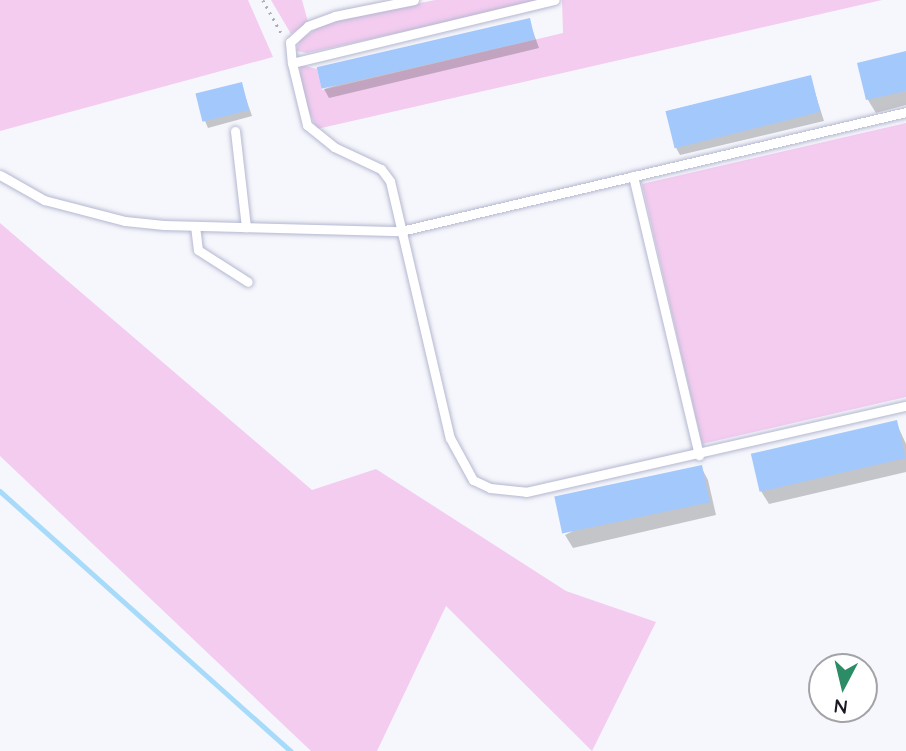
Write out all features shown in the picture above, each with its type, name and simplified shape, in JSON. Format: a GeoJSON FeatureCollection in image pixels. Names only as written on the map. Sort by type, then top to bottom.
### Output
{"type":"FeatureCollection","features":[{"type":"Feature","properties":{"kind":"lane"},"geometry":{"type":"LineString","coordinates":[[414,0],[335,16],[308,26],[290,42],[292,63],[300,105],[307,125],[334,147],[381,169],[390,181],[450,439],[473,480],[490,488],[526,492],[906,406]]}},
{"type":"Feature","properties":{"kind":"lane"},"geometry":{"type":"LineString","coordinates":[[292,63],[555,0]]}},
{"type":"Feature","properties":{"kind":"lane"},"geometry":{"type":"LineString","coordinates":[[0,175],[44,200],[125,221],[195,226],[401,231],[906,112]]}},
{"type":"Feature","properties":{"kind":"lane"},"geometry":{"type":"LineString","coordinates":[[235,131],[246,227]]}},
{"type":"Feature","properties":{"kind":"lane"},"geometry":{"type":"LineString","coordinates":[[633,176],[699,455]]}},
{"type":"Feature","properties":{"kind":"lane"},"geometry":{"type":"LineString","coordinates":[[195,226],[198,250],[248,282]]}},
{"type":"Feature","properties":{"kind":"path"},"geometry":{"type":"LineString","coordinates":[[263,0],[280,32],[290,42]]}},
{"type":"Feature","properties":{"kind":"shaded area"},"geometry":{"type":"Polygon","coordinates":[[[0,0],[248,0],[273,57],[0,131],[0,0]]]}},
{"type":"Feature","properties":{"kind":"shaded area"},"geometry":{"type":"Polygon","coordinates":[[[271,0],[302,0],[308,22],[291,34],[271,0]]]}},
{"type":"Feature","properties":{"kind":"shaded area"},"geometry":{"type":"Polygon","coordinates":[[[435,0],[546,0],[307,53],[296,51],[300,40],[326,22],[435,0]]]}},
{"type":"Feature","properties":{"kind":"shaded area"},"geometry":{"type":"Polygon","coordinates":[[[562,0],[882,0],[317,129],[302,97],[299,82],[301,65],[317,69],[322,90],[563,33],[562,0]]]}},
{"type":"Feature","properties":{"kind":"shaded area"},"geometry":{"type":"Polygon","coordinates":[[[906,123],[906,397],[702,444],[642,184],[906,123]]]}},
{"type":"Feature","properties":{"kind":"shaded area"},"geometry":{"type":"Polygon","coordinates":[[[0,223],[312,490],[376,469],[566,591],[656,622],[592,751],[446,606],[377,751],[311,751],[0,456],[0,223]]]}},
{"type":"Feature","properties":{"kind":"building"},"geometry":{"type":"Polygon","coordinates":[[[530,18],[535,39],[322,89],[317,67],[530,18]]]}},
{"type":"Feature","properties":{"kind":"building"},"geometry":{"type":"Polygon","coordinates":[[[906,51],[906,91],[866,100],[857,63],[906,51]]]}},
{"type":"Feature","properties":{"kind":"building"},"geometry":{"type":"Polygon","coordinates":[[[811,75],[820,112],[675,148],[665,111],[811,75]]]}},
{"type":"Feature","properties":{"kind":"building"},"geometry":{"type":"Polygon","coordinates":[[[242,82],[249,110],[202,122],[195,94],[242,82]]]}},
{"type":"Feature","properties":{"kind":"building"},"geometry":{"type":"Polygon","coordinates":[[[897,420],[906,458],[760,492],[751,454],[897,420]]]}},
{"type":"Feature","properties":{"kind":"building"},"geometry":{"type":"Polygon","coordinates":[[[702,465],[710,502],[562,534],[554,496],[702,465]]]}},
{"type":"Feature","properties":{"kind":"waterway"},"geometry":{"type":"LineString","coordinates":[[0,491],[291,751]]}}]}
